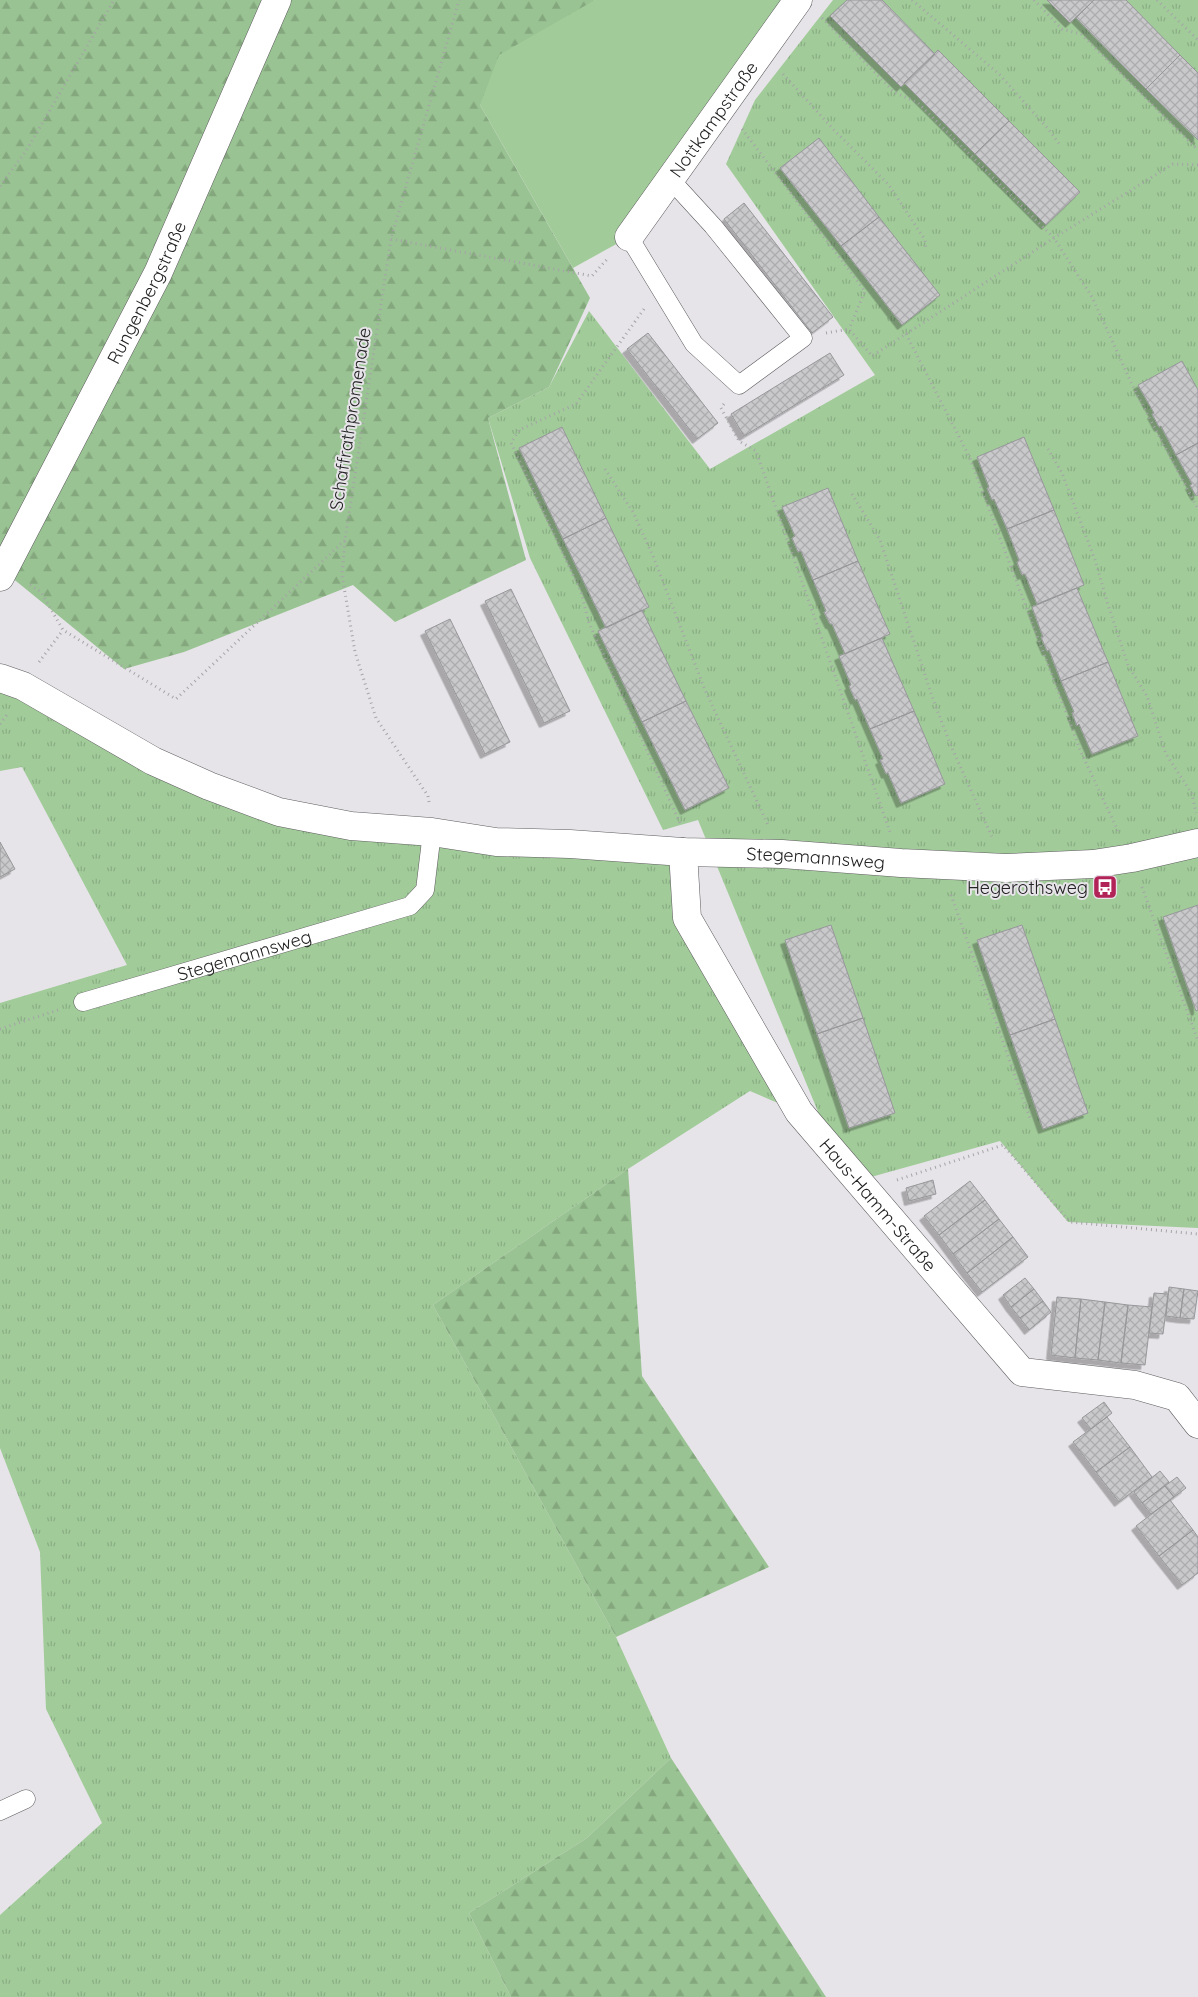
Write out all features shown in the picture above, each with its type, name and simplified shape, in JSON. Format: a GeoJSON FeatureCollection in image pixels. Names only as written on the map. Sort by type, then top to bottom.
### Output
{"type":"FeatureCollection","features":[{"type":"Feature","properties":{"kind":"street","name":"Rungenbergstraße"},"geometry":{"type":"LineString","coordinates":[[0,577],[158,272],[277,0]]}},
{"type":"Feature","properties":{"kind":"street","name":"Nottkampstraße"},"geometry":{"type":"LineString","coordinates":[[628,237],[762,50],[808,7]]}},
{"type":"Feature","properties":{"kind":"street","name":"Stegemannsweg"},"geometry":{"type":"LineString","coordinates":[[0,678],[22,686],[153,761],[209,786],[279,812],[351,826],[432,832],[496,842],[570,844],[689,853],[782,854],[941,866],[1006,868],[1093,864],[1198,844]]}},
{"type":"Feature","properties":{"kind":"street","name":"Haus-Hamm-Straße"},"geometry":{"type":"LineString","coordinates":[[689,853],[687,918],[799,1112],[1022,1372],[1135,1385],[1177,1397],[1198,1424]]}},
{"type":"Feature","properties":{"kind":"lane"},"geometry":{"type":"LineString","coordinates":[[628,237],[694,344],[739,385],[803,338],[713,226],[670,179]]}},
{"type":"Feature","properties":{"kind":"lane","name":"Stegemannsweg"},"geometry":{"type":"LineString","coordinates":[[83,1002],[410,906],[426,890],[432,832]]}},
{"type":"Feature","properties":{"kind":"lane"},"geometry":{"type":"LineString","coordinates":[[0,1811],[26,1799]]}},
{"type":"Feature","properties":{"kind":"path"},"geometry":{"type":"LineString","coordinates":[[0,186],[26,151],[114,0]]}},
{"type":"Feature","properties":{"kind":"path","name":"Schaffrathpromenade"},"geometry":{"type":"LineString","coordinates":[[432,832],[428,796],[376,718],[355,652],[342,575],[345,540],[391,239],[459,0]]}},
{"type":"Feature","properties":{"kind":"path"},"geometry":{"type":"LineString","coordinates":[[912,0],[999,74],[1060,145]]}},
{"type":"Feature","properties":{"kind":"path"},"geometry":{"type":"LineString","coordinates":[[1034,0],[1062,29],[1081,34],[1198,150]]}},
{"type":"Feature","properties":{"kind":"path"},"geometry":{"type":"LineString","coordinates":[[1157,0],[1198,40]]}},
{"type":"Feature","properties":{"kind":"path"},"geometry":{"type":"LineString","coordinates":[[808,7],[894,92],[918,103],[1054,238],[1092,297],[1136,393],[1198,509]]}},
{"type":"Feature","properties":{"kind":"path"},"geometry":{"type":"LineString","coordinates":[[762,50],[834,130],[889,185],[926,240],[926,250]]}},
{"type":"Feature","properties":{"kind":"path"},"geometry":{"type":"LineString","coordinates":[[723,104],[866,291],[849,329]]}},
{"type":"Feature","properties":{"kind":"path"},"geometry":{"type":"LineString","coordinates":[[849,329],[872,356],[1054,238],[1173,164],[1198,164]]}},
{"type":"Feature","properties":{"kind":"path"},"geometry":{"type":"LineString","coordinates":[[391,239],[592,276],[628,237]]}},
{"type":"Feature","properties":{"kind":"path"},"geometry":{"type":"LineString","coordinates":[[659,287],[576,404],[519,430],[511,443],[582,592],[589,622],[689,853]]}},
{"type":"Feature","properties":{"kind":"path"},"geometry":{"type":"LineString","coordinates":[[803,338],[849,329]]}},
{"type":"Feature","properties":{"kind":"path"},"geometry":{"type":"LineString","coordinates":[[906,334],[969,456],[1081,752],[1102,801],[1132,858],[1198,1041]]}},
{"type":"Feature","properties":{"kind":"path"},"geometry":{"type":"LineString","coordinates":[[739,385],[721,408],[739,440],[756,451],[901,863]]}},
{"type":"Feature","properties":{"kind":"path"},"geometry":{"type":"LineString","coordinates":[[1048,449],[1062,473],[1095,560],[1128,665],[1147,696],[1166,754],[1192,794],[1196,813]]}},
{"type":"Feature","properties":{"kind":"path"},"geometry":{"type":"LineString","coordinates":[[605,469],[633,512],[653,556],[705,690],[782,854]]}},
{"type":"Feature","properties":{"kind":"path"},"geometry":{"type":"LineString","coordinates":[[852,494],[880,540],[937,711],[1006,868]]}},
{"type":"Feature","properties":{"kind":"path"},"geometry":{"type":"LineString","coordinates":[[28,584],[41,592],[63,630],[176,699],[345,540]]}},
{"type":"Feature","properties":{"kind":"path"},"geometry":{"type":"LineString","coordinates":[[0,724],[6,718]]}},
{"type":"Feature","properties":{"kind":"path"},"geometry":{"type":"LineString","coordinates":[[941,866],[1031,1121]]}},
{"type":"Feature","properties":{"kind":"path"},"geometry":{"type":"LineString","coordinates":[[0,1029],[83,1002]]}},
{"type":"Feature","properties":{"kind":"path"},"geometry":{"type":"LineString","coordinates":[[866,1191],[1003,1145],[1070,1222],[1198,1234]]}},
{"type":"Feature","properties":{"kind":"green space"},"geometry":{"type":"Polygon","coordinates":[[[0,0],[595,0],[480,105],[590,298],[549,387],[488,418],[526,560],[395,622],[353,585],[184,652],[124,669],[0,568],[0,0]]]}},
{"type":"Feature","properties":{"kind":"green space"},"geometry":{"type":"Polygon","coordinates":[[[595,0],[798,0],[629,237],[573,268],[480,105],[499,55],[595,0]]]}},
{"type":"Feature","properties":{"kind":"green space"},"geometry":{"type":"Polygon","coordinates":[[[833,0],[1198,0],[1198,1228],[1068,1222],[1000,1141],[871,1177],[821,1119],[698,820],[663,830],[530,558],[488,418],[549,387],[589,311],[710,469],[875,375],[726,164],[755,100],[833,0]]]}},
{"type":"Feature","properties":{"kind":"green space"},"geometry":{"type":"Polygon","coordinates":[[[0,678],[279,812],[683,852],[687,918],[799,1112],[750,1091],[628,1169],[433,1305],[616,1637],[671,1758],[587,1838],[469,1913],[511,1997],[0,1997],[0,1915],[102,1823],[46,1709],[40,1552],[0,1448],[0,1003],[127,965],[22,767],[0,771],[0,678]]]}},
{"type":"Feature","properties":{"kind":"green space"},"geometry":{"type":"Polygon","coordinates":[[[628,1169],[642,1376],[769,1567],[616,1637],[433,1305],[628,1169]]]}},
{"type":"Feature","properties":{"kind":"green space"},"geometry":{"type":"Polygon","coordinates":[[[671,1758],[826,1997],[511,1997],[469,1913],[587,1838],[671,1758]]]}},
{"type":"Feature","properties":{"kind":"building"},"geometry":{"type":"Polygon","coordinates":[[[847,0],[882,0],[935,54],[901,87],[830,16],[847,0]]]}},
{"type":"Feature","properties":{"kind":"building"},"geometry":{"type":"Polygon","coordinates":[[[1047,0],[1094,0],[1070,23],[1047,0]]]}},
{"type":"Feature","properties":{"kind":"building"},"geometry":{"type":"Polygon","coordinates":[[[1094,0],[1126,0],[1180,55],[1146,89],[1076,18],[1094,0]]]}},
{"type":"Feature","properties":{"kind":"building"},"geometry":{"type":"Polygon","coordinates":[[[938,50],[1009,121],[975,154],[904,83],[938,50]]]}},
{"type":"Feature","properties":{"kind":"building"},"geometry":{"type":"Polygon","coordinates":[[[1180,55],[1198,73],[1198,140],[1146,89],[1180,55]]]}},
{"type":"Feature","properties":{"kind":"building"},"geometry":{"type":"Polygon","coordinates":[[[1009,121],[1080,192],[1046,225],[975,154],[1009,121]]]}},
{"type":"Feature","properties":{"kind":"building"},"geometry":{"type":"Polygon","coordinates":[[[819,138],[879,217],[841,246],[780,168],[819,138]]]}},
{"type":"Feature","properties":{"kind":"building"},"geometry":{"type":"Polygon","coordinates":[[[744,203],[833,317],[812,333],[724,219],[744,203]]]}},
{"type":"Feature","properties":{"kind":"building"},"geometry":{"type":"Polygon","coordinates":[[[879,217],[940,295],[902,325],[841,246],[879,217]]]}},
{"type":"Feature","properties":{"kind":"building"},"geometry":{"type":"Polygon","coordinates":[[[648,333],[718,423],[697,439],[627,349],[648,333]]]}},
{"type":"Feature","properties":{"kind":"building"},"geometry":{"type":"Polygon","coordinates":[[[830,353],[844,375],[744,436],[731,414],[830,353]]]}},
{"type":"Feature","properties":{"kind":"building"},"geometry":{"type":"Polygon","coordinates":[[[1182,361],[1198,390],[1198,443],[1176,455],[1161,426],[1159,427],[1152,414],[1154,413],[1138,385],[1182,361]]]}},
{"type":"Feature","properties":{"kind":"building"},"geometry":{"type":"Polygon","coordinates":[[[562,427],[606,518],[563,539],[519,448],[562,427]]]}},
{"type":"Feature","properties":{"kind":"building"},"geometry":{"type":"Polygon","coordinates":[[[1024,437],[1054,510],[1007,529],[987,488],[989,487],[977,457],[1024,437]]]}},
{"type":"Feature","properties":{"kind":"building"},"geometry":{"type":"Polygon","coordinates":[[[1198,443],[1198,495],[1196,496],[1190,485],[1192,484],[1176,455],[1198,443]]]}},
{"type":"Feature","properties":{"kind":"building"},"geometry":{"type":"Polygon","coordinates":[[[828,488],[858,561],[813,580],[801,551],[798,552],[792,538],[795,536],[782,507],[828,488]]]}},
{"type":"Feature","properties":{"kind":"building"},"geometry":{"type":"Polygon","coordinates":[[[1054,510],[1084,585],[1037,604],[1025,574],[1022,575],[1017,562],[1019,560],[1007,529],[1054,510]]]}},
{"type":"Feature","properties":{"kind":"building"},"geometry":{"type":"Polygon","coordinates":[[[606,518],[649,607],[606,628],[563,539],[606,518]]]}},
{"type":"Feature","properties":{"kind":"building"},"geometry":{"type":"Polygon","coordinates":[[[858,561],[890,634],[845,654],[832,624],[830,624],[824,612],[826,611],[813,580],[858,561]]]}},
{"type":"Feature","properties":{"kind":"building"},"geometry":{"type":"Polygon","coordinates":[[[1077,588],[1108,662],[1061,681],[1049,650],[1047,651],[1041,637],[1043,637],[1032,607],[1077,588]]]}},
{"type":"Feature","properties":{"kind":"building"},"geometry":{"type":"Polygon","coordinates":[[[511,589],[570,711],[544,723],[485,601],[511,589]]]}},
{"type":"Feature","properties":{"kind":"building"},"geometry":{"type":"Polygon","coordinates":[[[642,610],[686,701],[642,722],[598,631],[642,610]]]}},
{"type":"Feature","properties":{"kind":"building"},"geometry":{"type":"Polygon","coordinates":[[[450,619],[510,742],[485,754],[425,631],[450,619]]]}},
{"type":"Feature","properties":{"kind":"building"},"geometry":{"type":"Polygon","coordinates":[[[882,638],[914,711],[870,729],[849,686],[851,685],[839,656],[882,638]]]}},
{"type":"Feature","properties":{"kind":"building"},"geometry":{"type":"Polygon","coordinates":[[[1108,662],[1138,736],[1092,754],[1079,724],[1077,726],[1072,713],[1074,712],[1061,681],[1108,662]]]}},
{"type":"Feature","properties":{"kind":"building"},"geometry":{"type":"Polygon","coordinates":[[[686,701],[729,788],[685,810],[642,722],[686,701]]]}},
{"type":"Feature","properties":{"kind":"building"},"geometry":{"type":"Polygon","coordinates":[[[914,711],[945,784],[901,803],[880,760],[883,759],[870,729],[914,711]]]}},
{"type":"Feature","properties":{"kind":"building"},"geometry":{"type":"Polygon","coordinates":[[[0,842],[15,869],[0,877],[0,842]]]}},
{"type":"Feature","properties":{"kind":"building"},"geometry":{"type":"Polygon","coordinates":[[[1198,905],[1198,1010],[1196,1011],[1163,917],[1198,905]]]}},
{"type":"Feature","properties":{"kind":"building"},"geometry":{"type":"Polygon","coordinates":[[[831,925],[863,1018],[817,1034],[785,940],[831,925]]]}},
{"type":"Feature","properties":{"kind":"building"},"geometry":{"type":"Polygon","coordinates":[[[1022,925],[1055,1019],[1010,1035],[977,940],[1022,925]]]}},
{"type":"Feature","properties":{"kind":"building"},"geometry":{"type":"Polygon","coordinates":[[[863,1018],[895,1113],[849,1128],[817,1034],[863,1018]]]}},
{"type":"Feature","properties":{"kind":"building"},"geometry":{"type":"Polygon","coordinates":[[[1055,1019],[1088,1113],[1043,1129],[1010,1035],[1055,1019]]]}},
{"type":"Feature","properties":{"kind":"building"},"geometry":{"type":"Polygon","coordinates":[[[933,1180],[936,1194],[909,1201],[906,1188],[933,1180]]]}},
{"type":"Feature","properties":{"kind":"building"},"geometry":{"type":"Polygon","coordinates":[[[970,1181],[985,1200],[939,1235],[924,1216],[970,1181]]]}},
{"type":"Feature","properties":{"kind":"building"},"geometry":{"type":"Polygon","coordinates":[[[985,1200],[999,1219],[953,1254],[939,1235],[985,1200]]]}},
{"type":"Feature","properties":{"kind":"building"},"geometry":{"type":"Polygon","coordinates":[[[999,1219],[1013,1237],[967,1273],[953,1254],[999,1219]]]}},
{"type":"Feature","properties":{"kind":"building"},"geometry":{"type":"Polygon","coordinates":[[[1013,1237],[1028,1257],[982,1292],[967,1273],[1013,1237]]]}},
{"type":"Feature","properties":{"kind":"building"},"geometry":{"type":"Polygon","coordinates":[[[1025,1278],[1034,1289],[1011,1307],[1003,1295],[1025,1278]]]}},
{"type":"Feature","properties":{"kind":"building"},"geometry":{"type":"Polygon","coordinates":[[[1169,1287],[1184,1289],[1180,1318],[1166,1316],[1169,1287]]]}},
{"type":"Feature","properties":{"kind":"building"},"geometry":{"type":"Polygon","coordinates":[[[1034,1289],[1043,1301],[1020,1318],[1011,1307],[1034,1289]]]}},
{"type":"Feature","properties":{"kind":"building"},"geometry":{"type":"Polygon","coordinates":[[[1184,1289],[1198,1291],[1194,1319],[1180,1318],[1184,1289]]]}},
{"type":"Feature","properties":{"kind":"building"},"geometry":{"type":"Polygon","coordinates":[[[1154,1293],[1168,1294],[1163,1334],[1149,1333],[1154,1293]]]}},
{"type":"Feature","properties":{"kind":"building"},"geometry":{"type":"Polygon","coordinates":[[[1057,1297],[1081,1299],[1075,1358],[1051,1355],[1057,1297]]]}},
{"type":"Feature","properties":{"kind":"building"},"geometry":{"type":"Polygon","coordinates":[[[1081,1299],[1105,1302],[1098,1360],[1075,1358],[1081,1299]]]}},
{"type":"Feature","properties":{"kind":"building"},"geometry":{"type":"Polygon","coordinates":[[[1043,1301],[1051,1312],[1029,1330],[1020,1318],[1043,1301]]]}},
{"type":"Feature","properties":{"kind":"building"},"geometry":{"type":"Polygon","coordinates":[[[1105,1302],[1128,1305],[1121,1363],[1098,1360],[1105,1302]]]}},
{"type":"Feature","properties":{"kind":"building"},"geometry":{"type":"Polygon","coordinates":[[[1128,1305],[1152,1307],[1145,1365],[1121,1363],[1128,1305]]]}},
{"type":"Feature","properties":{"kind":"building"},"geometry":{"type":"Polygon","coordinates":[[[1104,1402],[1112,1413],[1091,1429],[1082,1418],[1104,1402]]]}},
{"type":"Feature","properties":{"kind":"building"},"geometry":{"type":"Polygon","coordinates":[[[1107,1417],[1130,1447],[1096,1472],[1073,1442],[1107,1417]]]}},
{"type":"Feature","properties":{"kind":"building"},"geometry":{"type":"Polygon","coordinates":[[[1130,1447],[1152,1477],[1119,1502],[1096,1472],[1130,1447]]]}},
{"type":"Feature","properties":{"kind":"building"},"geometry":{"type":"Polygon","coordinates":[[[1160,1471],[1169,1482],[1142,1503],[1134,1492],[1160,1471]]]}},
{"type":"Feature","properties":{"kind":"building"},"geometry":{"type":"Polygon","coordinates":[[[1177,1477],[1186,1488],[1174,1497],[1165,1486],[1177,1477]]]}},
{"type":"Feature","properties":{"kind":"building"},"geometry":{"type":"Polygon","coordinates":[[[1165,1486],[1174,1497],[1151,1514],[1142,1503],[1165,1486]]]}},
{"type":"Feature","properties":{"kind":"building"},"geometry":{"type":"Polygon","coordinates":[[[1170,1500],[1193,1530],[1159,1556],[1136,1526],[1170,1500]]]}},
{"type":"Feature","properties":{"kind":"building"},"geometry":{"type":"Polygon","coordinates":[[[1193,1530],[1198,1537],[1198,1573],[1182,1585],[1159,1556],[1193,1530]]]}},
{"type":"Feature","properties":{"kind":"place","name":"Hegerothsweg"},"geometry":{"type":"Point","coordinates":[1105,887]}}]}
